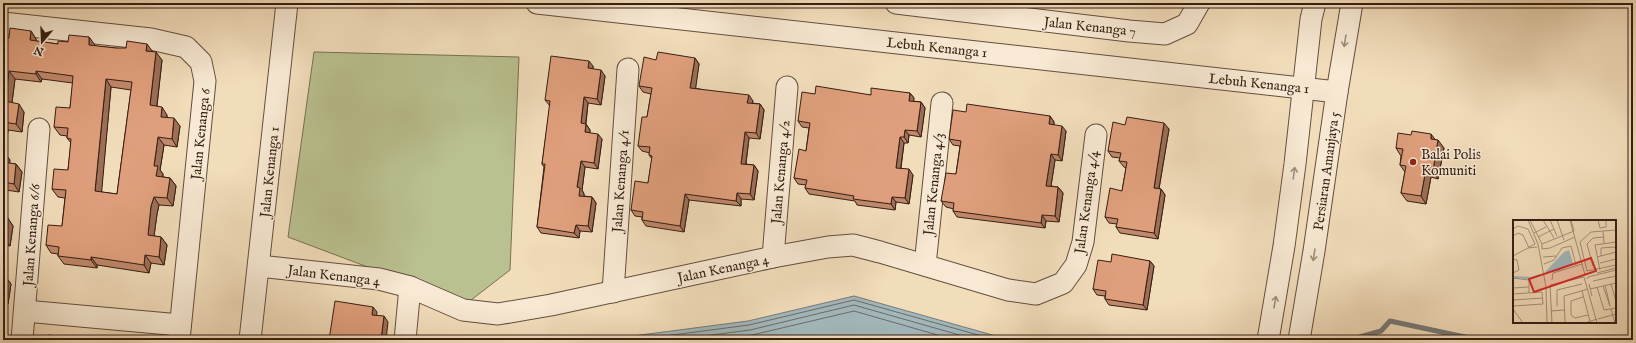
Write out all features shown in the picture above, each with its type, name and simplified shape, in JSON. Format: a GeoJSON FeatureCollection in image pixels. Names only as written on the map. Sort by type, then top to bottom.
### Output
{"type":"FeatureCollection","features":[{"type":"Feature","properties":{"kind":"street","name":"Jalan Kenanga 1"},"geometry":{"type":"LineString","coordinates":[[250,340],[287,3]]}},
{"type":"Feature","properties":{"kind":"street","name":"Lebuh Kenanga 1"},"geometry":{"type":"LineString","coordinates":[[537,3],[587,5],[1337,92]]}},
{"type":"Feature","properties":{"kind":"street","name":"Jalan Kenanga 7"},"geometry":{"type":"LineString","coordinates":[[896,3],[1165,34],[1187,24],[1199,3]]}},
{"type":"Feature","properties":{"kind":"street"},"geometry":{"type":"LineString","coordinates":[[1268,340],[1284,246],[1295,164],[1302,88],[1311,19],[1315,3]]}},
{"type":"Feature","properties":{"kind":"street","name":"Persiaran Amanjaya 5"},"geometry":{"type":"LineString","coordinates":[[1299,340],[1316,244],[1337,92],[1352,3]]}},
{"type":"Feature","properties":{"kind":"street","name":"Jalan Kenanga 6"},"geometry":{"type":"LineString","coordinates":[[3,23],[151,40],[186,47],[201,62],[205,80],[179,333]]}},
{"type":"Feature","properties":{"kind":"street","name":"Jalan Kenanga 4/1"},"geometry":{"type":"LineString","coordinates":[[613,292],[628,69]]}},
{"type":"Feature","properties":{"kind":"street","name":"Jalan Kenanga 4/2"},"geometry":{"type":"LineString","coordinates":[[773,257],[787,87]]}},
{"type":"Feature","properties":{"kind":"street","name":"Jalan Kenanga 4/3"},"geometry":{"type":"LineString","coordinates":[[924,265],[942,103]]}},
{"type":"Feature","properties":{"kind":"street","name":"Jalan Kenanga 6/6"},"geometry":{"type":"LineString","coordinates":[[22,340],[39,129]]}},
{"type":"Feature","properties":{"kind":"street","name":"Jalan Kenanga 4/4"},"geometry":{"type":"LineString","coordinates":[[1036,294],[1063,283],[1076,265],[1083,242],[1096,135]]}},
{"type":"Feature","properties":{"kind":"street","name":"Jalan Kenanga 4"},"geometry":{"type":"LineString","coordinates":[[259,266],[379,279],[410,287],[463,310],[498,314],[551,305],[773,257],[828,247],[853,245],[1008,290],[1036,294]]}},
{"type":"Feature","properties":{"kind":"street"},"geometry":{"type":"LineString","coordinates":[[406,340],[410,287]]}},
{"type":"Feature","properties":{"kind":"street"},"geometry":{"type":"LineString","coordinates":[[25,311],[179,333]]}},
{"type":"Feature","properties":{"kind":"green space"},"geometry":{"type":"Polygon","coordinates":[[[314,52],[519,57],[510,270],[466,304],[288,237],[314,52]]]}},
{"type":"Feature","properties":{"kind":"water"},"geometry":{"type":"Polygon","coordinates":[[[854,296],[1010,340],[619,340],[625,337],[748,321],[854,296]]]}},
{"type":"Feature","properties":{"kind":"building"},"geometry":{"type":"Polygon","coordinates":[[[10,28],[31,31],[30,40],[58,44],[58,41],[68,42],[69,35],[89,37],[89,45],[126,48],[127,41],[147,44],[146,51],[156,52],[150,105],[162,107],[161,117],[174,118],[172,139],[158,137],[154,166],[158,166],[156,176],[170,178],[167,198],[154,197],[151,206],[148,235],[161,237],[159,257],[145,255],[144,265],[91,257],[91,260],[58,256],[59,247],[46,245],[48,225],[62,226],[66,190],[52,189],[54,169],[68,170],[71,139],[67,138],[68,128],[54,127],[56,107],[70,108],[73,76],[36,71],[36,74],[9,71],[5,101],[19,104],[16,124],[3,122],[3,37],[9,38],[10,28]],[[106,79],[95,191],[117,194],[132,82],[106,79]]]}},
{"type":"Feature","properties":{"kind":"building"},"geometry":{"type":"Polygon","coordinates":[[[658,52],[695,58],[690,88],[749,95],[747,103],[760,104],[756,133],[745,132],[741,164],[754,165],[750,194],[737,193],[736,201],[685,194],[680,226],[642,220],[643,212],[631,210],[635,181],[648,183],[652,156],[649,155],[650,147],[638,146],[642,117],[647,117],[652,88],[639,86],[644,57],[656,60],[658,52]]]}},
{"type":"Feature","properties":{"kind":"building"},"geometry":{"type":"Polygon","coordinates":[[[551,56],[589,61],[588,68],[601,70],[597,99],[584,97],[581,123],[586,124],[585,132],[598,134],[594,163],[581,161],[577,187],[580,188],[579,196],[592,197],[588,226],[576,225],[574,233],[537,227],[545,164],[542,164],[550,101],[545,100],[551,56]]]}},
{"type":"Feature","properties":{"kind":"building"},"geometry":{"type":"Polygon","coordinates":[[[816,86],[871,95],[871,88],[910,93],[909,101],[921,102],[917,131],[905,130],[904,137],[900,137],[896,168],[909,169],[905,198],[892,197],[891,204],[853,199],[854,196],[805,188],[807,180],[794,178],[799,149],[806,151],[810,123],[798,121],[802,92],[815,94],[816,86]]]}},
{"type":"Feature","properties":{"kind":"building"},"geometry":{"type":"Polygon","coordinates":[[[967,104],[1050,116],[1049,124],[1062,126],[1058,155],[1051,154],[1046,186],[1058,187],[1055,216],[1042,215],[1041,223],[953,211],[954,203],[941,201],[946,173],[956,174],[961,141],[949,139],[953,110],[966,112],[967,104]]]}},
{"type":"Feature","properties":{"kind":"building"},"geometry":{"type":"Polygon","coordinates":[[[1127,117],[1164,123],[1154,188],[1161,189],[1154,233],[1116,227],[1118,219],[1105,217],[1110,188],[1122,191],[1127,162],[1119,161],[1121,153],[1108,151],[1113,122],[1125,125],[1127,117]]]}},
{"type":"Feature","properties":{"kind":"building"},"geometry":{"type":"Polygon","coordinates":[[[1412,131],[1431,134],[1431,139],[1438,140],[1433,171],[1426,169],[1421,196],[1401,193],[1406,166],[1400,165],[1403,149],[1396,148],[1398,133],[1411,135],[1412,131]]]}},
{"type":"Feature","properties":{"kind":"building"},"geometry":{"type":"Polygon","coordinates":[[[3,162],[16,164],[14,184],[3,182],[3,162]]]}},
{"type":"Feature","properties":{"kind":"building"},"geometry":{"type":"Polygon","coordinates":[[[3,217],[7,217],[4,238],[3,238],[3,217]]]}},
{"type":"Feature","properties":{"kind":"building"},"geometry":{"type":"Polygon","coordinates":[[[1112,254],[1150,261],[1143,305],[1105,299],[1106,291],[1093,289],[1098,260],[1111,262],[1112,254]]]}},
{"type":"Feature","properties":{"kind":"building"},"geometry":{"type":"Polygon","coordinates":[[[3,275],[5,276],[3,293],[3,275]]]}},
{"type":"Feature","properties":{"kind":"building"},"geometry":{"type":"Polygon","coordinates":[[[335,301],[373,307],[372,315],[384,316],[381,340],[329,340],[335,301]]]}},
{"type":"Feature","properties":{"kind":"building"},"geometry":{"type":"Polygon","coordinates":[[[48,335],[101,340],[47,340],[48,335]]]}},
{"type":"Feature","properties":{"kind":"building"},"geometry":{"type":"Polygon","coordinates":[[[104,338],[119,340],[104,340],[104,338]]]}},
{"type":"Feature","properties":{"kind":"waterway"},"geometry":{"type":"LineString","coordinates":[[1349,340],[1381,331],[1390,321],[1479,340]]}},
{"type":"Feature","properties":{"kind":"place","name":"Balai Polis Komuniti"},"geometry":{"type":"Point","coordinates":[1413,162]}}]}
